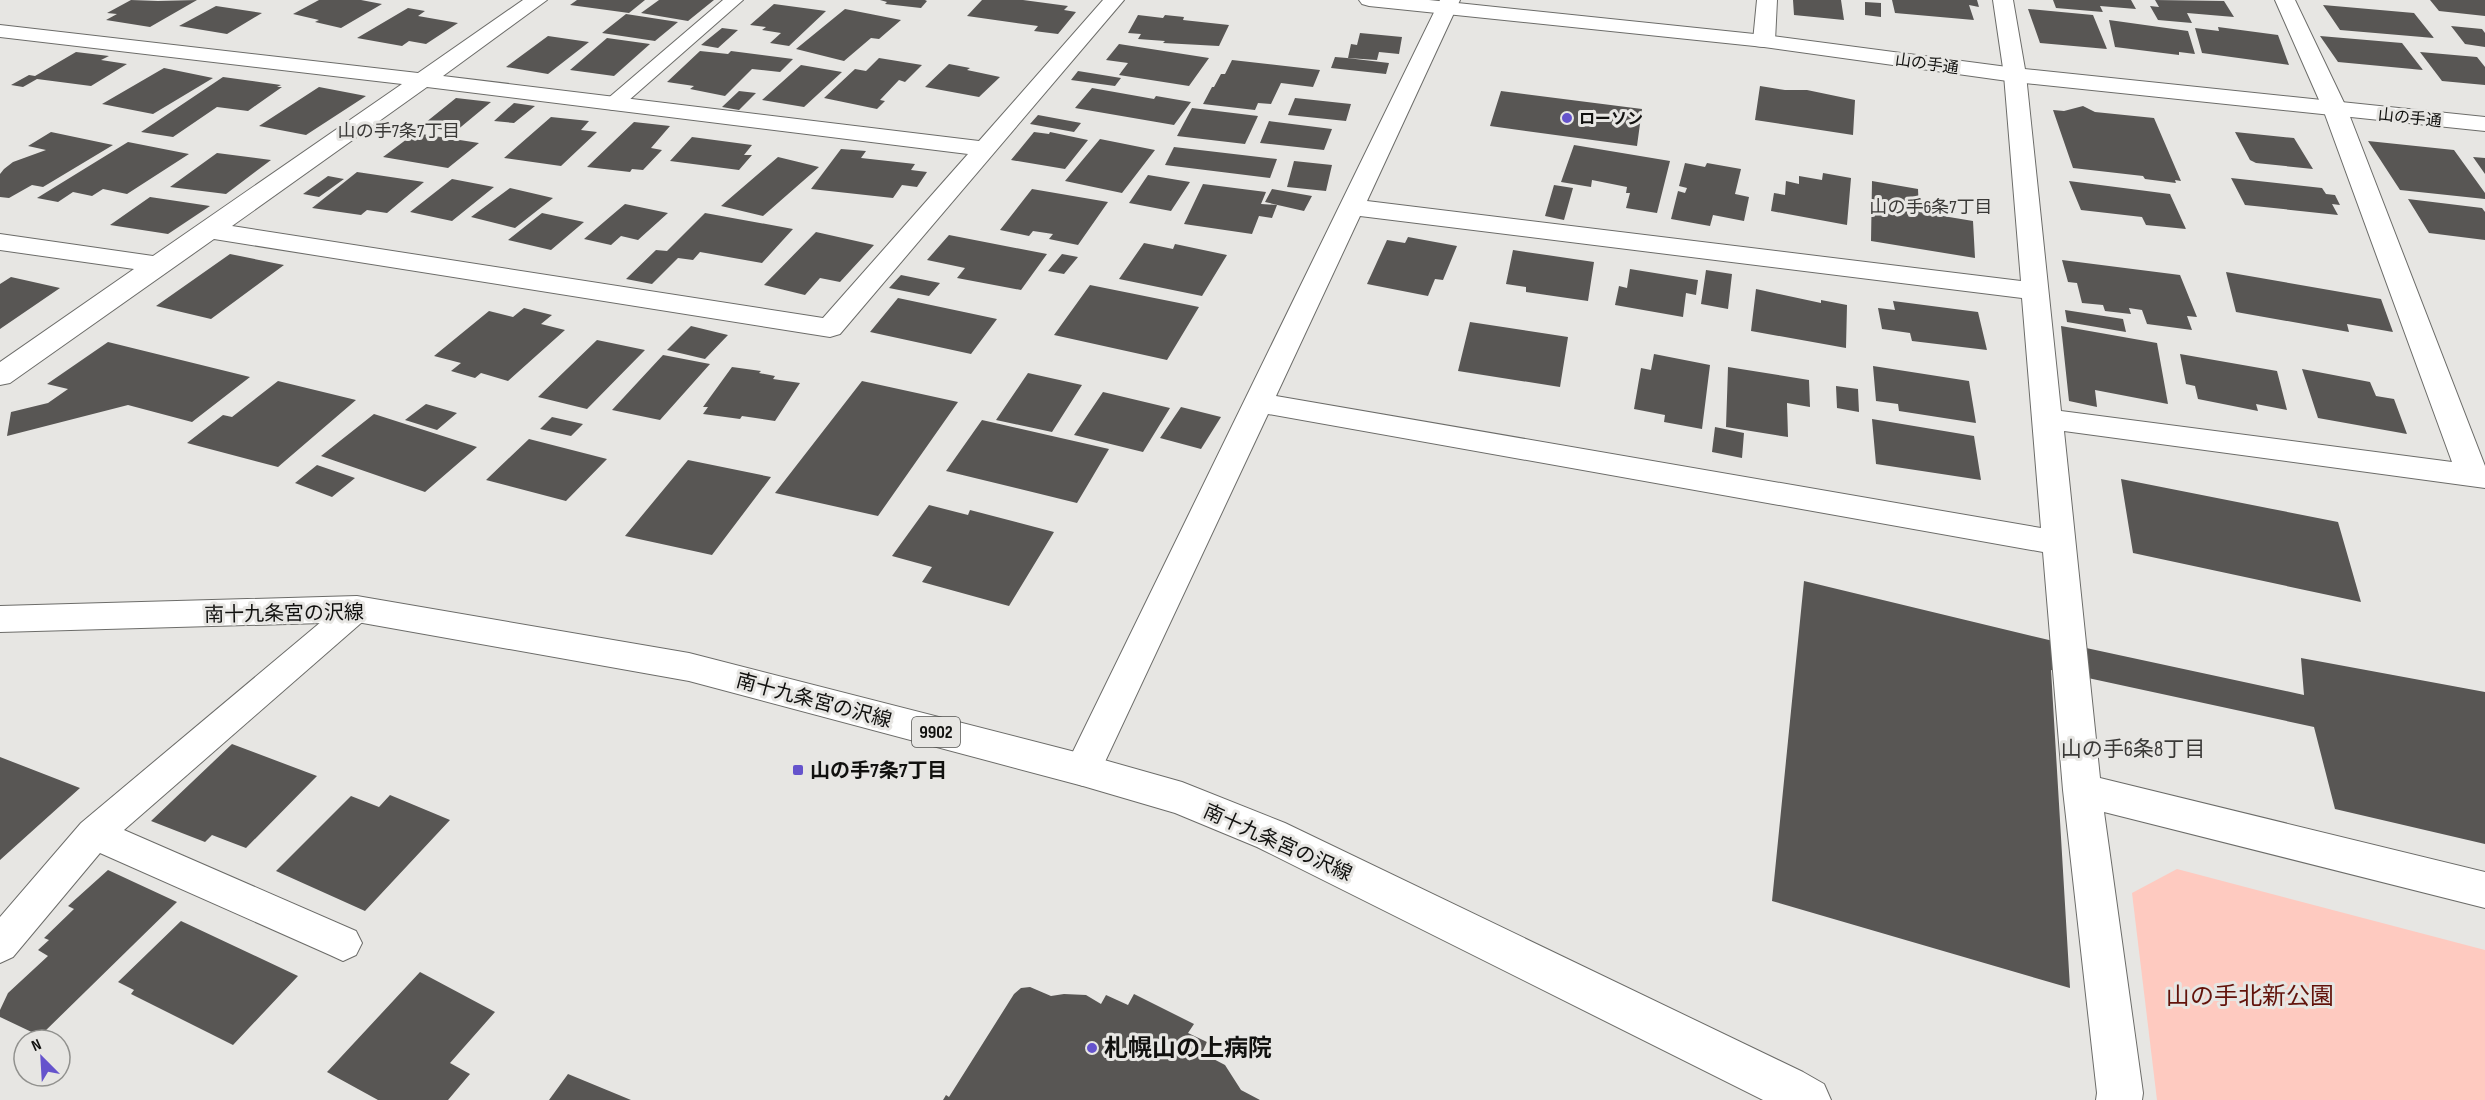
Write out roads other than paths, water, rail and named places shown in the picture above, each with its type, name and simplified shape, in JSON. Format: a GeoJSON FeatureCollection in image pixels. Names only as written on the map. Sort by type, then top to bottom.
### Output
{"type":"FeatureCollection","features":[{"type":"Feature","properties":{"kind":"street"},"geometry":{"type":"LineString","coordinates":[[0,376],[537,0]]}},
{"type":"Feature","properties":{"kind":"street"},"geometry":{"type":"LineString","coordinates":[[208,230],[830,328],[1114,0]]}},
{"type":"Feature","properties":{"kind":"street","name":"山の手通"},"geometry":{"type":"LineString","coordinates":[[1369,0],[1449,4],[1764,41],[2015,75],[2485,124]]}},
{"type":"Feature","properties":{"kind":"street"},"geometry":{"type":"LineString","coordinates":[[1764,41],[1767,0]]}},
{"type":"Feature","properties":{"kind":"street"},"geometry":{"type":"LineString","coordinates":[[2003,0],[2015,75],[2082,790],[2119,1081],[2119,1100]]}},
{"type":"Feature","properties":{"kind":"street"},"geometry":{"type":"LineString","coordinates":[[2048,419],[2478,476],[2335,109],[2285,0]]}},
{"type":"Feature","properties":{"kind":"street"},"geometry":{"type":"LineString","coordinates":[[1083,770],[1449,4]]}},
{"type":"Feature","properties":{"kind":"street"},"geometry":{"type":"LineString","coordinates":[[0,32],[423,80],[985,149]]}},
{"type":"Feature","properties":{"kind":"street"},"geometry":{"type":"LineString","coordinates":[[1352,207],[2036,291]]}},
{"type":"Feature","properties":{"kind":"street"},"geometry":{"type":"LineString","coordinates":[[0,242],[158,265]]}},
{"type":"Feature","properties":{"kind":"street"},"geometry":{"type":"LineString","coordinates":[[1259,403],[2059,543]]}},
{"type":"Feature","properties":{"kind":"street","name":"南十九条宮の沢線"},"geometry":{"type":"LineString","coordinates":[[0,619],[357,609],[689,667],[1083,770],[1182,799],[1271,835],[1788,1088],[1808,1100]]}},
{"type":"Feature","properties":{"kind":"street"},"geometry":{"type":"LineString","coordinates":[[2082,790],[2485,890]]}},
{"type":"Feature","properties":{"kind":"lane"},"geometry":{"type":"LineString","coordinates":[[613,104],[734,0]]}},
{"type":"Feature","properties":{"kind":"lane"},"geometry":{"type":"LineString","coordinates":[[0,945],[94,834],[357,609]]}},
{"type":"Feature","properties":{"kind":"lane"},"geometry":{"type":"LineString","coordinates":[[94,834],[344,943]]}},
{"type":"Feature","properties":{"kind":"place","name":"ローソン"},"geometry":{"type":"Point","coordinates":[1567,118]}},
{"type":"Feature","properties":{"kind":"place","name":"山の手7条7丁目"},"geometry":{"type":"Point","coordinates":[798,770]}},
{"type":"Feature","properties":{"kind":"place","name":"札幌山の上病院"},"geometry":{"type":"Point","coordinates":[1092,1048]}},
{"type":"Feature","properties":{"kind":"district","name":"山の手7条7丁目"},"geometry":{"type":"Point","coordinates":[399,131]}},
{"type":"Feature","properties":{"kind":"district","name":"山の手6条7丁目"},"geometry":{"type":"Point","coordinates":[1931,207]}},
{"type":"Feature","properties":{"kind":"district","name":"山の手6条8丁目"},"geometry":{"type":"Point","coordinates":[2133,749]}},
{"type":"Feature","properties":{"kind":"park label","name":"山の手北新公園"},"geometry":{"type":"Point","coordinates":[2250,996]}}]}
